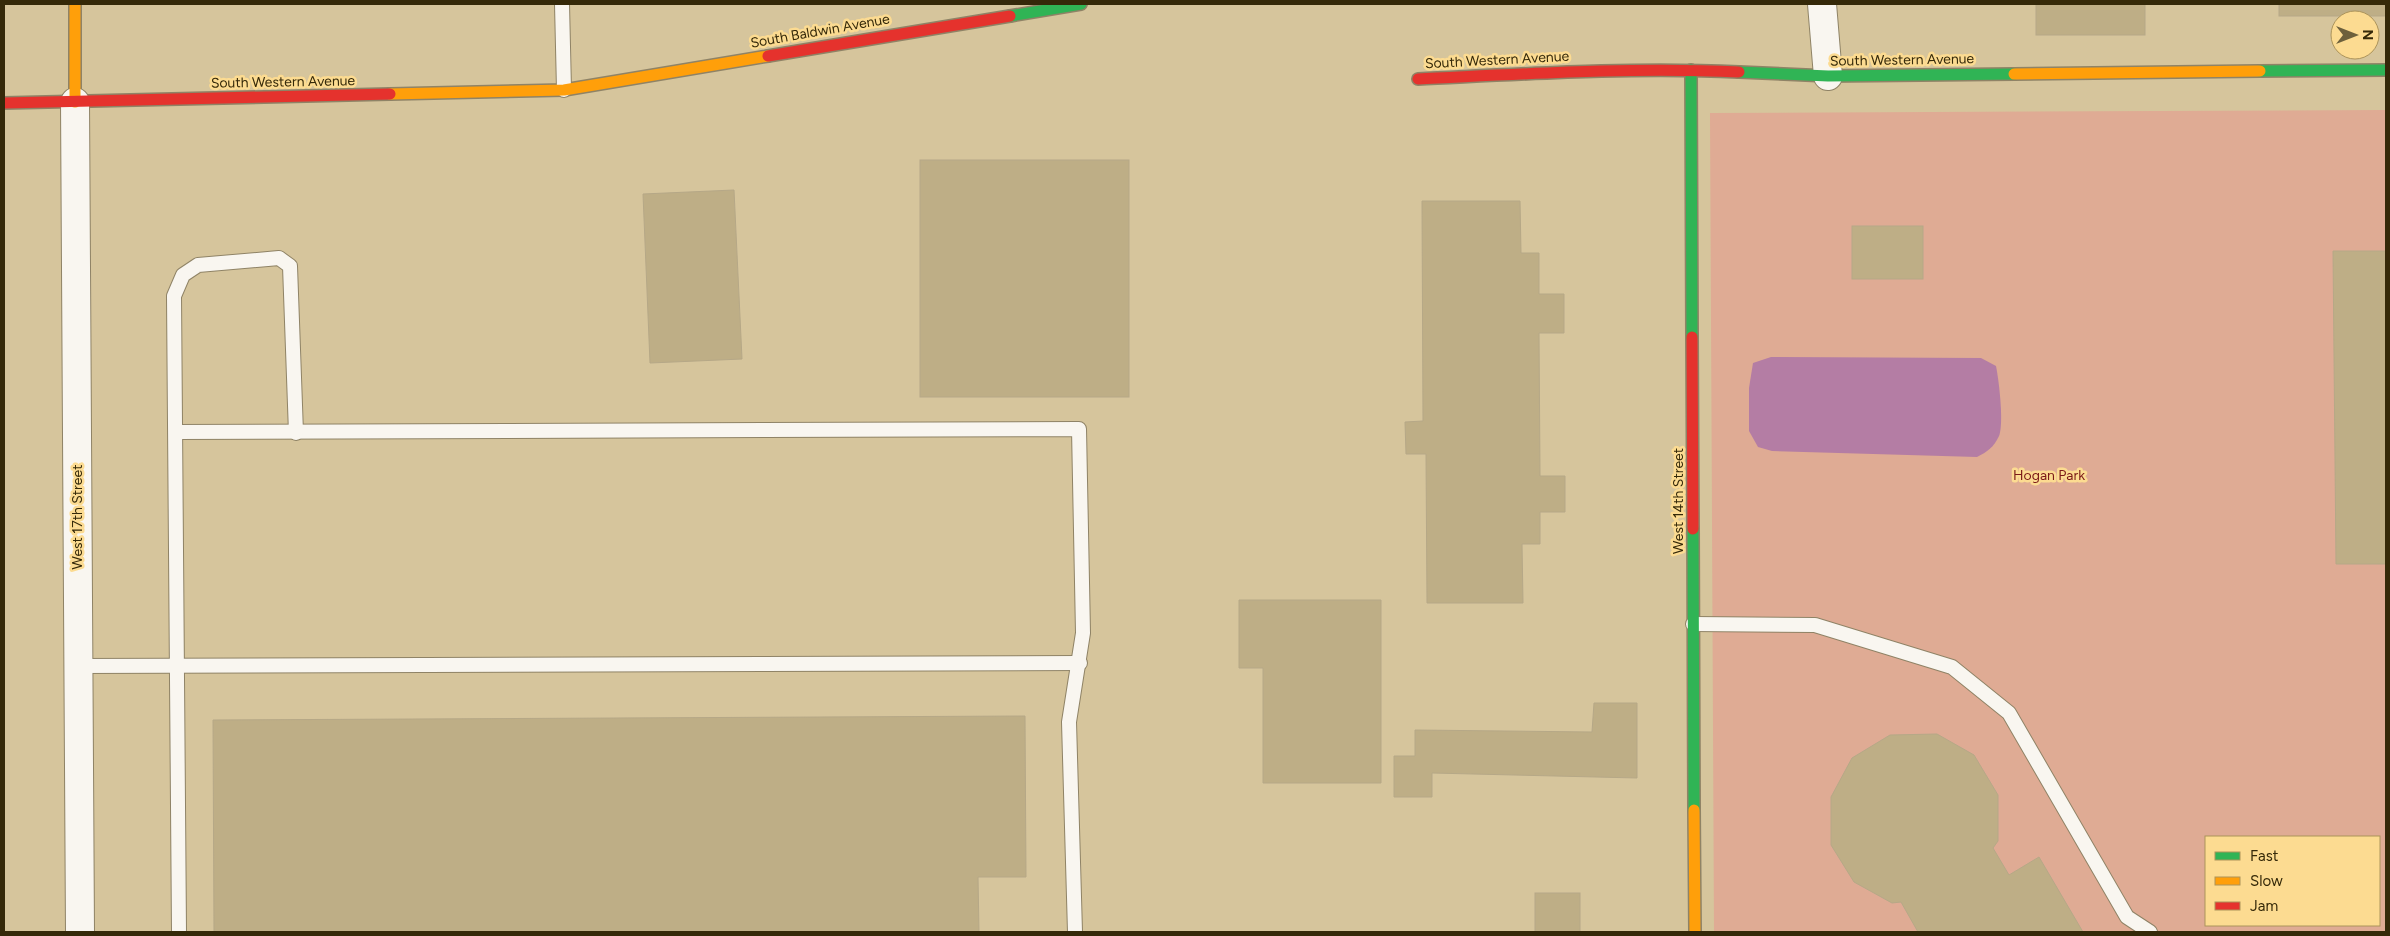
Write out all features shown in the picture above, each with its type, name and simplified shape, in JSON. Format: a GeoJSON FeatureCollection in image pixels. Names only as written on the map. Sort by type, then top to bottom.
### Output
{"type":"FeatureCollection","features":[{"type":"Feature","properties":{"kind":"main road"},"geometry":{"type":"LineString","coordinates":[[74,4],[75,102]]}},
{"type":"Feature","properties":{"kind":"main road","name":"South Baldwin Avenue"},"geometry":{"type":"LineString","coordinates":[[564,90],[1081,4]]}},
{"type":"Feature","properties":{"kind":"main road","name":"South Western Avenue"},"geometry":{"type":"LineString","coordinates":[[1418,80],[1575,71],[1691,70],[1828,76],[2386,70]]}},
{"type":"Feature","properties":{"kind":"main road","name":"West 14th Street"},"geometry":{"type":"LineString","coordinates":[[1691,70],[1695,932]]}},
{"type":"Feature","properties":{"kind":"main road","name":"South Western Avenue"},"geometry":{"type":"LineString","coordinates":[[4,102],[75,102],[564,90]]}},
{"type":"Feature","properties":{"kind":"street"},"geometry":{"type":"LineString","coordinates":[[1822,4],[1828,76]]}},
{"type":"Feature","properties":{"kind":"street","name":"West 17th Street"},"geometry":{"type":"LineString","coordinates":[[75,102],[80,932]]}},
{"type":"Feature","properties":{"kind":"lane"},"geometry":{"type":"LineString","coordinates":[[562,4],[564,90]]}},
{"type":"Feature","properties":{"kind":"lane"},"geometry":{"type":"LineString","coordinates":[[180,932],[174,296],[183,275],[198,265],[279,258],[290,266],[296,433]]}},
{"type":"Feature","properties":{"kind":"lane"},"geometry":{"type":"LineString","coordinates":[[176,432],[1079,429],[1083,633],[1080,663],[1069,722],[1075,932]]}},
{"type":"Feature","properties":{"kind":"lane"},"geometry":{"type":"LineString","coordinates":[[1693,624],[1815,625],[1952,667],[2010,713],[2127,917],[2150,932]]}},
{"type":"Feature","properties":{"kind":"lane"},"geometry":{"type":"LineString","coordinates":[[78,666],[1080,663]]}},
{"type":"Feature","properties":{"kind":"green space","name":"Hogan Park"},"geometry":{"type":"Polygon","coordinates":[[[2386,110],[2386,932],[1714,932],[1710,113],[2386,110]]]}},
{"type":"Feature","properties":{"kind":"shaded area"},"geometry":{"type":"Polygon","coordinates":[[[1771,357],[1981,358],[1996,366],[2001,412],[1999,436],[1990,449],[1977,457],[1772,451],[1758,447],[1749,431],[1749,388],[1753,363],[1771,357]]]}},
{"type":"Feature","properties":{"kind":"building"},"geometry":{"type":"Polygon","coordinates":[[[2036,4],[2145,4],[2145,35],[2036,35],[2036,4]]]}},
{"type":"Feature","properties":{"kind":"building"},"geometry":{"type":"Polygon","coordinates":[[[2279,4],[2386,4],[2386,16],[2380,16],[2380,10],[2330,10],[2330,16],[2279,16],[2279,4]]]}},
{"type":"Feature","properties":{"kind":"building"},"geometry":{"type":"Polygon","coordinates":[[[920,160],[1129,160],[1129,397],[920,397],[920,160]]]}},
{"type":"Feature","properties":{"kind":"building"},"geometry":{"type":"Polygon","coordinates":[[[734,190],[742,359],[650,363],[643,194],[734,190]]]}},
{"type":"Feature","properties":{"kind":"building"},"geometry":{"type":"Polygon","coordinates":[[[1422,201],[1520,201],[1521,253],[1539,253],[1539,294],[1564,294],[1564,333],[1539,333],[1540,476],[1565,476],[1565,512],[1540,512],[1540,544],[1522,544],[1523,603],[1427,603],[1426,454],[1406,454],[1405,422],[1423,421],[1422,201]]]}},
{"type":"Feature","properties":{"kind":"building"},"geometry":{"type":"Polygon","coordinates":[[[1852,226],[1923,226],[1923,279],[1852,279],[1852,226]]]}},
{"type":"Feature","properties":{"kind":"building"},"geometry":{"type":"Polygon","coordinates":[[[2333,251],[2386,251],[2386,564],[2336,564],[2333,251]]]}},
{"type":"Feature","properties":{"kind":"building"},"geometry":{"type":"Polygon","coordinates":[[[1239,600],[1381,600],[1381,783],[1263,783],[1263,668],[1239,668],[1239,600]]]}},
{"type":"Feature","properties":{"kind":"building"},"geometry":{"type":"Polygon","coordinates":[[[1594,703],[1637,703],[1637,778],[1432,773],[1432,797],[1394,797],[1394,756],[1415,756],[1415,730],[1592,732],[1594,703]]]}},
{"type":"Feature","properties":{"kind":"building"},"geometry":{"type":"Polygon","coordinates":[[[1025,716],[1026,877],[978,877],[979,932],[214,932],[213,720],[1025,716]]]}},
{"type":"Feature","properties":{"kind":"building"},"geometry":{"type":"Polygon","coordinates":[[[1937,734],[1974,755],[1998,795],[1998,841],[1993,848],[2009,875],[2039,857],[2083,932],[1918,932],[1901,902],[1892,903],[1854,882],[1831,845],[1831,797],[1852,758],[1890,735],[1937,734]]]}},
{"type":"Feature","properties":{"kind":"building"},"geometry":{"type":"Polygon","coordinates":[[[1535,893],[1580,893],[1580,932],[1535,932],[1535,893]]]}},
{"type":"Feature","properties":{"kind":"traffic: fast"},"geometry":{"type":"LineString","coordinates":[[1010,16],[1081,4]]}},
{"type":"Feature","properties":{"kind":"traffic: fast"},"geometry":{"type":"LineString","coordinates":[[1691,70],[1692,337]]}},
{"type":"Feature","properties":{"kind":"traffic: fast"},"geometry":{"type":"LineString","coordinates":[[2260,71],[2386,70]]}},
{"type":"Feature","properties":{"kind":"traffic: fast"},"geometry":{"type":"LineString","coordinates":[[1739,72],[1828,76],[2014,74]]}},
{"type":"Feature","properties":{"kind":"traffic: fast"},"geometry":{"type":"LineString","coordinates":[[1693,529],[1694,810]]}},
{"type":"Feature","properties":{"kind":"traffic: slow"},"geometry":{"type":"LineString","coordinates":[[75,4],[75,102]]}},
{"type":"Feature","properties":{"kind":"traffic: slow"},"geometry":{"type":"LineString","coordinates":[[390,94],[564,90],[768,56]]}},
{"type":"Feature","properties":{"kind":"traffic: slow"},"geometry":{"type":"LineString","coordinates":[[2014,74],[2260,71]]}},
{"type":"Feature","properties":{"kind":"traffic: slow"},"geometry":{"type":"LineString","coordinates":[[1694,810],[1695,932]]}},
{"type":"Feature","properties":{"kind":"traffic: jam"},"geometry":{"type":"LineString","coordinates":[[768,56],[1010,16]]}},
{"type":"Feature","properties":{"kind":"traffic: jam"},"geometry":{"type":"LineString","coordinates":[[1418,79],[1538,73],[1659,70],[1739,72]]}},
{"type":"Feature","properties":{"kind":"traffic: jam"},"geometry":{"type":"LineString","coordinates":[[4,103],[390,94]]}},
{"type":"Feature","properties":{"kind":"traffic: jam"},"geometry":{"type":"LineString","coordinates":[[1692,337],[1693,529]]}}]}
